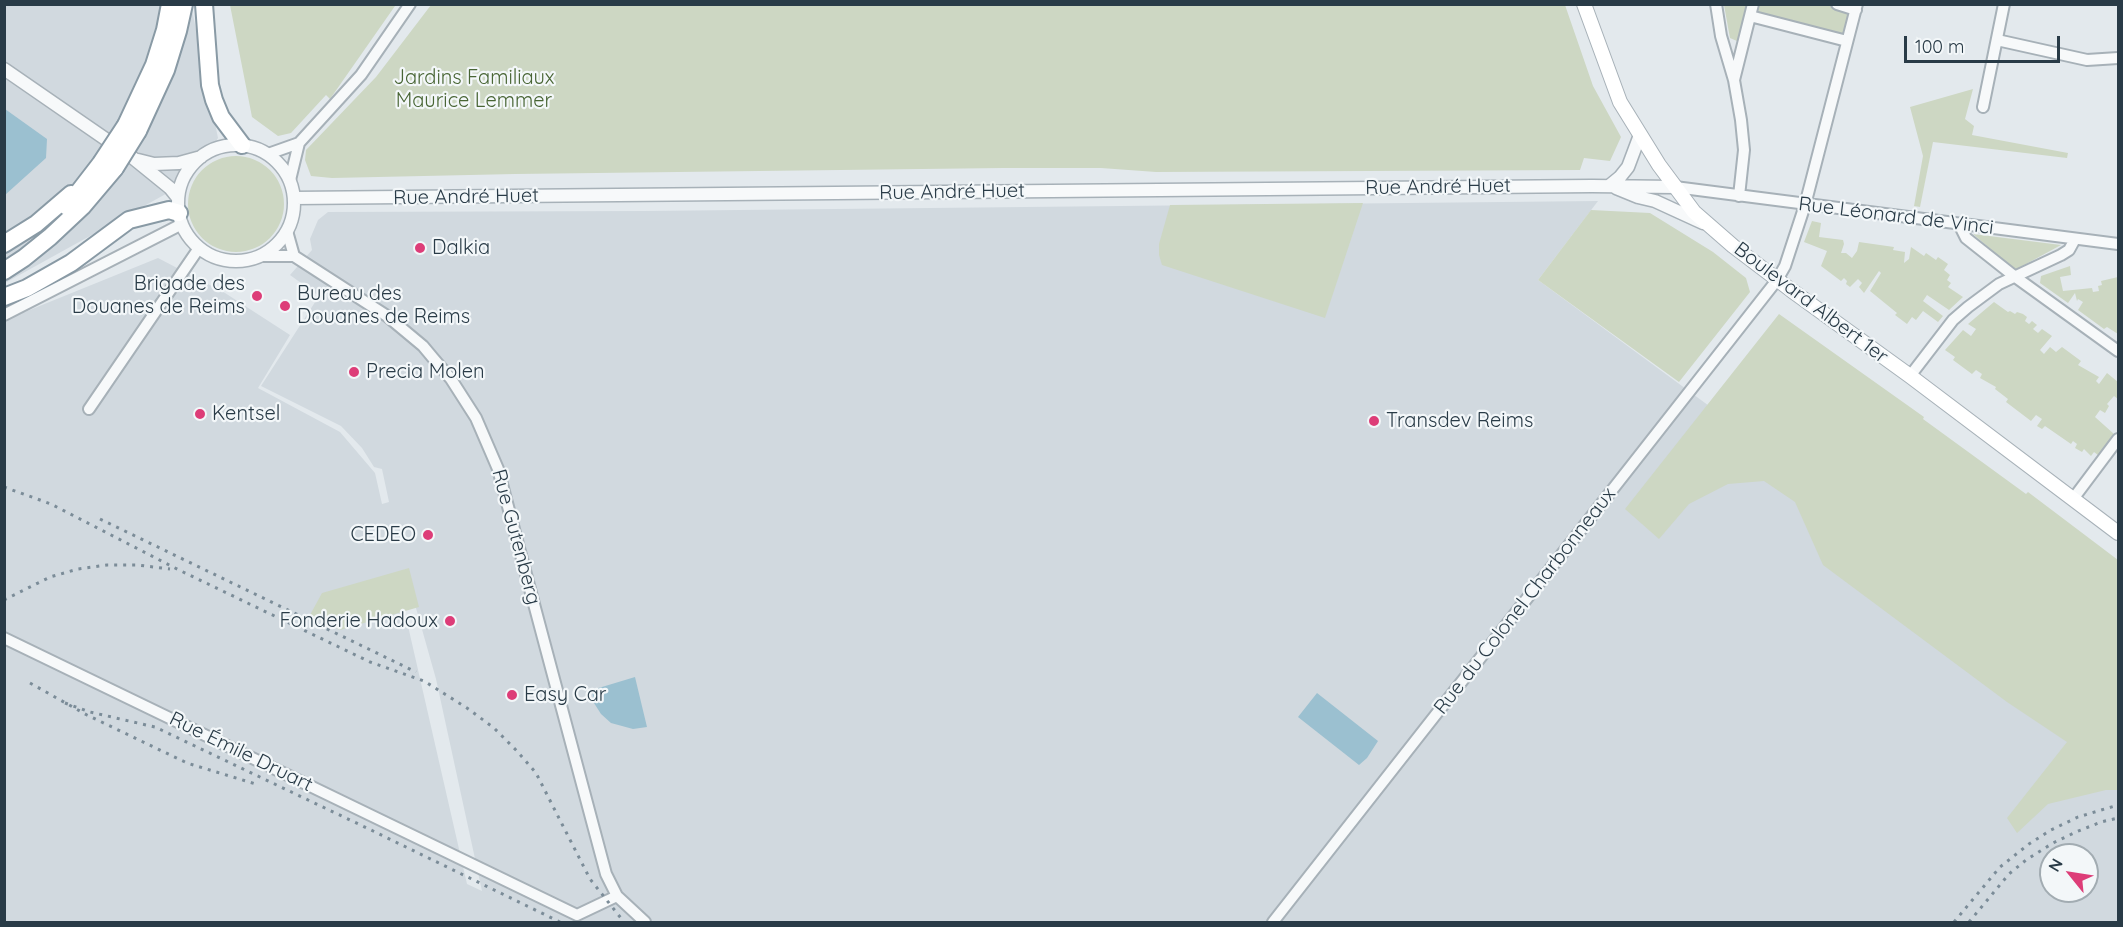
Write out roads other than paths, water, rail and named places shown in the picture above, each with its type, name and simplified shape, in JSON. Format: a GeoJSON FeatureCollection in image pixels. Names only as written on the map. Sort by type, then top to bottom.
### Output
{"type":"FeatureCollection","features":[{"type":"Feature","properties":{"kind":"highway"},"geometry":{"type":"LineString","coordinates":[[132,128],[165,30],[170,4]]}},
{"type":"Feature","properties":{"kind":"highway"},"geometry":{"type":"LineString","coordinates":[[4,271],[50,237],[82,207],[166,70],[178,31],[183,4]]}},
{"type":"Feature","properties":{"kind":"highway"},"geometry":{"type":"LineString","coordinates":[[204,4],[210,86],[221,117],[242,145]]}},
{"type":"Feature","properties":{"kind":"highway"},"geometry":{"type":"LineString","coordinates":[[4,244],[36,224],[72,193],[93,169],[108,165]]}},
{"type":"Feature","properties":{"kind":"highway"},"geometry":{"type":"LineString","coordinates":[[4,258],[29,241],[108,165]]}},
{"type":"Feature","properties":{"kind":"highway"},"geometry":{"type":"LineString","coordinates":[[4,297],[27,288],[71,263],[129,220],[169,210],[180,212]]}},
{"type":"Feature","properties":{"kind":"main road","name":"Boulevard Albert 1er"},"geometry":{"type":"LineString","coordinates":[[1584,4],[1620,102],[1674,187],[1694,212],[1777,280],[1910,376],[2118,533]]}},
{"type":"Feature","properties":{"kind":"street"},"geometry":{"type":"LineString","coordinates":[[268,154],[299,143],[361,75],[411,4]]}},
{"type":"Feature","properties":{"kind":"street"},"geometry":{"type":"LineString","coordinates":[[1716,4],[1721,36],[1734,80],[1744,150],[1739,196]]}},
{"type":"Feature","properties":{"kind":"street"},"geometry":{"type":"LineString","coordinates":[[1734,80],[1754,4]]}},
{"type":"Feature","properties":{"kind":"street"},"geometry":{"type":"LineString","coordinates":[[1837,4],[1857,7]]}},
{"type":"Feature","properties":{"kind":"street"},"geometry":{"type":"LineString","coordinates":[[1983,107],[2004,4]]}},
{"type":"Feature","properties":{"kind":"street","name":"Rue du Colonel Charbonneaux"},"geometry":{"type":"LineString","coordinates":[[1273,922],[1777,280],[1785,266],[1805,205],[1857,7]]}},
{"type":"Feature","properties":{"kind":"street"},"geometry":{"type":"LineString","coordinates":[[1750,16],[1847,41]]}},
{"type":"Feature","properties":{"kind":"street"},"geometry":{"type":"LineString","coordinates":[[1997,40],[2087,60],[2118,58]]}},
{"type":"Feature","properties":{"kind":"street"},"geometry":{"type":"LineString","coordinates":[[4,69],[133,158],[170,188],[199,248],[221,259],[245,261],[261,256],[294,256],[287,231]]}},
{"type":"Feature","properties":{"kind":"street"},"geometry":{"type":"LineString","coordinates":[[1641,135],[1628,167],[1609,186],[1655,201],[1708,225]]}},
{"type":"Feature","properties":{"kind":"street"},"geometry":{"type":"LineString","coordinates":[[290,180],[299,143]]}},
{"type":"Feature","properties":{"kind":"street"},"geometry":{"type":"LineString","coordinates":[[133,158],[154,164],[179,163],[225,146],[242,145],[268,154],[280,165],[290,180],[294,198],[293,215],[287,231],[278,244],[261,256]]}},
{"type":"Feature","properties":{"kind":"street"},"geometry":{"type":"LineString","coordinates":[[180,212],[182,183],[190,168],[202,156]]}},
{"type":"Feature","properties":{"kind":"street","name":"Rue Léonard de Vinci"},"geometry":{"type":"LineString","coordinates":[[1674,187],[2118,244]]}},
{"type":"Feature","properties":{"kind":"street","name":"Rue André Huet"},"geometry":{"type":"LineString","coordinates":[[294,198],[1674,187]]}},
{"type":"Feature","properties":{"kind":"street"},"geometry":{"type":"LineString","coordinates":[[4,315],[180,212]]}},
{"type":"Feature","properties":{"kind":"street"},"geometry":{"type":"LineString","coordinates":[[1959,224],[1966,238],[2014,276],[2118,351]]}},
{"type":"Feature","properties":{"kind":"street"},"geometry":{"type":"LineString","coordinates":[[1910,376],[1953,320],[1989,291],[2014,276],[2061,255],[2068,250],[2075,239]]}},
{"type":"Feature","properties":{"kind":"street"},"geometry":{"type":"LineString","coordinates":[[89,409],[199,248]]}},
{"type":"Feature","properties":{"kind":"street","name":"Rue Gutenberg"},"geometry":{"type":"LineString","coordinates":[[294,256],[387,316],[423,346],[451,380],[476,418],[498,469],[601,857],[616,896]]}},
{"type":"Feature","properties":{"kind":"street"},"geometry":{"type":"LineString","coordinates":[[2073,499],[2118,439]]}},
{"type":"Feature","properties":{"kind":"street","name":"Rue Émile Druart"},"geometry":{"type":"LineString","coordinates":[[4,638],[577,915],[616,896]]}},
{"type":"Feature","properties":{"kind":"street"},"geometry":{"type":"LineString","coordinates":[[616,896],[645,922]]}},
{"type":"Feature","properties":{"kind":"water"},"geometry":{"type":"Polygon","coordinates":[[[5,109],[47,139],[46,158],[5,195],[5,109]]]}},
{"type":"Feature","properties":{"kind":"water"},"geometry":{"type":"Polygon","coordinates":[[[635,677],[647,727],[633,729],[611,723],[601,714],[594,703],[592,690],[635,677]]]}},
{"type":"Feature","properties":{"kind":"water"},"geometry":{"type":"Polygon","coordinates":[[[1317,693],[1378,741],[1367,758],[1359,765],[1298,717],[1317,693]]]}},
{"type":"Feature","properties":{"kind":"railway"},"geometry":{"type":"LineString","coordinates":[[4,487],[51,504],[179,570],[370,662],[424,681],[467,708],[494,728],[536,773],[590,879],[624,922]]}},
{"type":"Feature","properties":{"kind":"railway"},"geometry":{"type":"LineString","coordinates":[[100,519],[416,672]]}},
{"type":"Feature","properties":{"kind":"railway"},"geometry":{"type":"LineString","coordinates":[[4,600],[50,577],[78,569],[107,565],[137,565],[170,569]]}},
{"type":"Feature","properties":{"kind":"railway"},"geometry":{"type":"LineString","coordinates":[[30,683],[87,715],[187,763],[259,785]]}},
{"type":"Feature","properties":{"kind":"railway"},"geometry":{"type":"LineString","coordinates":[[65,703],[90,712],[155,727],[560,922]]}},
{"type":"Feature","properties":{"kind":"railway"},"geometry":{"type":"LineString","coordinates":[[1954,922],[2000,867],[2029,844],[2078,817],[2118,805]]}},
{"type":"Feature","properties":{"kind":"railway"},"geometry":{"type":"LineString","coordinates":[[1969,922],[2009,874],[2026,860],[2076,832],[2118,818]]}},
{"type":"Feature","properties":{"kind":"place","name":"Dalkia"},"geometry":{"type":"Point","coordinates":[420,248]}},
{"type":"Feature","properties":{"kind":"place","name":"Brigade des Douanes de Reims"},"geometry":{"type":"Point","coordinates":[257,296]}},
{"type":"Feature","properties":{"kind":"place","name":"Bureau des Douanes de Reims"},"geometry":{"type":"Point","coordinates":[285,306]}},
{"type":"Feature","properties":{"kind":"place","name":"Precia Molen"},"geometry":{"type":"Point","coordinates":[354,372]}},
{"type":"Feature","properties":{"kind":"place","name":"Kentsel"},"geometry":{"type":"Point","coordinates":[200,414]}},
{"type":"Feature","properties":{"kind":"place","name":"Transdev Reims"},"geometry":{"type":"Point","coordinates":[1374,421]}},
{"type":"Feature","properties":{"kind":"place","name":"CEDEO"},"geometry":{"type":"Point","coordinates":[428,535]}},
{"type":"Feature","properties":{"kind":"place","name":"Fonderie Hadoux"},"geometry":{"type":"Point","coordinates":[450,621]}},
{"type":"Feature","properties":{"kind":"place","name":"Easy Car"},"geometry":{"type":"Point","coordinates":[512,695]}},
{"type":"Feature","properties":{"kind":"park label","name":"Jardins Familiaux Maurice Lemmer"},"geometry":{"type":"Point","coordinates":[474,90]}}]}
